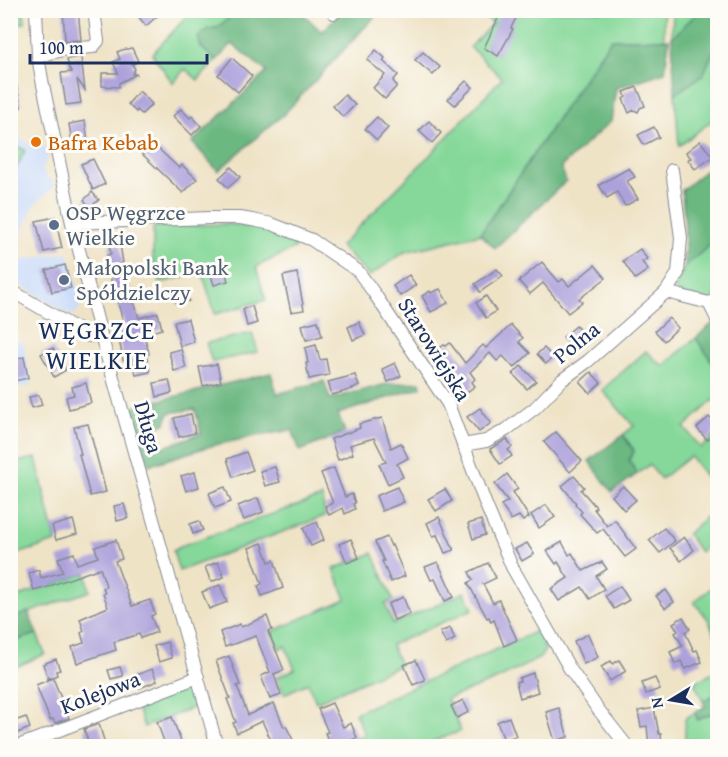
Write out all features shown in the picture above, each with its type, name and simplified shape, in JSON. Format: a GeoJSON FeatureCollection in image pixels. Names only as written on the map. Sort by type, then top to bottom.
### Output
{"type":"FeatureCollection","features":[{"type":"Feature","properties":{"kind":"street","name":"Długa"},"geometry":{"type":"LineString","coordinates":[[36,10],[39,56],[72,223],[101,335],[217,747]]}},
{"type":"Feature","properties":{"kind":"street"},"geometry":{"type":"LineString","coordinates":[[39,56],[68,49],[93,47],[98,40],[94,10]]}},
{"type":"Feature","properties":{"kind":"street"},"geometry":{"type":"LineString","coordinates":[[672,170],[681,238],[678,273],[666,292],[713,301],[717,321]]}},
{"type":"Feature","properties":{"kind":"street","name":"Starowiejska"},"geometry":{"type":"LineString","coordinates":[[72,223],[240,218],[272,224],[312,240],[358,272],[448,404],[512,567],[570,669],[621,745]]}},
{"type":"Feature","properties":{"kind":"street"},"geometry":{"type":"LineString","coordinates":[[10,290],[89,336],[101,335]]}},
{"type":"Feature","properties":{"kind":"street","name":"Polna"},"geometry":{"type":"LineString","coordinates":[[463,445],[486,441],[506,430],[535,408],[562,380],[588,362],[666,292]]}},
{"type":"Feature","properties":{"kind":"street","name":"Kolejowa"},"geometry":{"type":"LineString","coordinates":[[18,747],[198,677]]}},
{"type":"Feature","properties":{"kind":"shaded area"},"geometry":{"type":"Polygon","coordinates":[[[11,134],[35,146],[47,147],[49,157],[42,168],[46,177],[53,181],[54,187],[35,204],[11,256],[11,134]]]}},
{"type":"Feature","properties":{"kind":"shaded area"},"geometry":{"type":"Polygon","coordinates":[[[68,253],[82,303],[76,314],[70,315],[11,279],[11,273],[18,260],[68,253]]]}},
{"type":"Feature","properties":{"kind":"shaded area"},"geometry":{"type":"Polygon","coordinates":[[[23,341],[32,385],[11,389],[11,343],[23,341]]]}},
{"type":"Feature","properties":{"kind":"green space"},"geometry":{"type":"Polygon","coordinates":[[[235,10],[236,12],[217,28],[208,29],[201,47],[216,61],[198,80],[185,69],[173,83],[152,54],[192,11],[235,10]]]}},
{"type":"Feature","properties":{"kind":"green space"},"geometry":{"type":"Polygon","coordinates":[[[700,10],[717,11],[717,43],[703,75],[675,94],[672,38],[700,10]]]}},
{"type":"Feature","properties":{"kind":"green space"},"geometry":{"type":"Polygon","coordinates":[[[10,11],[24,11],[25,23],[11,24],[10,11]]]}},
{"type":"Feature","properties":{"kind":"green space"},"geometry":{"type":"Polygon","coordinates":[[[237,11],[300,11],[322,32],[342,11],[380,11],[285,113],[218,171],[192,142],[267,72],[232,44],[216,61],[201,47],[198,37],[208,29],[217,28],[237,11]]]}},
{"type":"Feature","properties":{"kind":"green space"},"geometry":{"type":"Polygon","coordinates":[[[475,11],[664,11],[664,39],[611,39],[480,234],[405,252],[369,276],[340,246],[502,78],[470,47],[493,23],[475,11]]]}},
{"type":"Feature","properties":{"kind":"green space"},"geometry":{"type":"Polygon","coordinates":[[[673,11],[700,11],[672,38],[673,11]]]}},
{"type":"Feature","properties":{"kind":"green space"},"geometry":{"type":"Polygon","coordinates":[[[611,39],[669,39],[665,72],[616,88],[611,121],[561,167],[566,181],[495,248],[480,234],[611,39]]]}},
{"type":"Feature","properties":{"kind":"green space"},"geometry":{"type":"Polygon","coordinates":[[[717,43],[717,123],[714,119],[679,146],[675,94],[703,75],[717,43]]]}},
{"type":"Feature","properties":{"kind":"green space"},"geometry":{"type":"Polygon","coordinates":[[[11,143],[25,150],[16,169],[11,167],[11,143]]]}},
{"type":"Feature","properties":{"kind":"green space"},"geometry":{"type":"Polygon","coordinates":[[[717,161],[717,239],[685,266],[682,190],[717,161]]]}},
{"type":"Feature","properties":{"kind":"green space"},"geometry":{"type":"Polygon","coordinates":[[[227,224],[264,228],[292,241],[295,248],[256,267],[266,300],[215,314],[202,272],[160,283],[153,261],[153,227],[227,224]]]}},
{"type":"Feature","properties":{"kind":"green space"},"geometry":{"type":"Polygon","coordinates":[[[717,239],[717,290],[713,302],[678,293],[675,288],[685,266],[717,239]]]}},
{"type":"Feature","properties":{"kind":"green space"},"geometry":{"type":"Polygon","coordinates":[[[714,322],[717,329],[717,367],[696,338],[714,322]]]}},
{"type":"Feature","properties":{"kind":"green space"},"geometry":{"type":"Polygon","coordinates":[[[252,333],[258,352],[212,362],[206,343],[252,333]]]}},
{"type":"Feature","properties":{"kind":"green space"},"geometry":{"type":"Polygon","coordinates":[[[696,338],[717,367],[717,397],[684,427],[701,448],[717,434],[717,482],[713,486],[690,456],[661,479],[649,465],[637,474],[629,460],[634,450],[623,435],[634,426],[602,390],[646,351],[663,366],[696,338]]]}},
{"type":"Feature","properties":{"kind":"green space"},"geometry":{"type":"Polygon","coordinates":[[[271,373],[277,394],[324,381],[330,399],[387,384],[420,382],[421,387],[338,414],[345,432],[300,451],[292,430],[211,446],[149,465],[141,440],[160,435],[162,448],[201,433],[195,409],[169,413],[165,424],[139,431],[132,407],[271,373]]]}},
{"type":"Feature","properties":{"kind":"green space"},"geometry":{"type":"Polygon","coordinates":[[[623,435],[634,451],[629,460],[637,474],[612,492],[589,461],[623,435]]]}},
{"type":"Feature","properties":{"kind":"green space"},"geometry":{"type":"Polygon","coordinates":[[[36,458],[56,542],[11,556],[11,463],[36,458]]]}},
{"type":"Feature","properties":{"kind":"green space"},"geometry":{"type":"Polygon","coordinates":[[[322,497],[325,516],[179,571],[173,551],[180,546],[322,497]]]}},
{"type":"Feature","properties":{"kind":"green space"},"geometry":{"type":"Polygon","coordinates":[[[717,507],[717,537],[700,552],[687,534],[717,507]]]}},
{"type":"Feature","properties":{"kind":"green space"},"geometry":{"type":"Polygon","coordinates":[[[373,553],[393,600],[385,604],[393,624],[465,592],[473,609],[391,645],[400,665],[316,702],[308,683],[284,694],[277,677],[295,669],[285,646],[279,649],[271,632],[346,599],[334,569],[373,553]]]}},
{"type":"Feature","properties":{"kind":"green space"},"geometry":{"type":"Polygon","coordinates":[[[86,573],[90,591],[11,619],[10,599],[86,573]]]}},
{"type":"Feature","properties":{"kind":"green space"},"geometry":{"type":"Polygon","coordinates":[[[717,583],[717,640],[708,619],[694,602],[717,583]]]}},
{"type":"Feature","properties":{"kind":"green space"},"geometry":{"type":"Polygon","coordinates":[[[28,612],[37,634],[11,642],[11,619],[28,612]]]}},
{"type":"Feature","properties":{"kind":"green space"},"geometry":{"type":"Polygon","coordinates":[[[539,630],[545,650],[540,658],[498,679],[447,699],[461,731],[433,741],[435,746],[339,746],[365,735],[355,713],[539,630]]]}},
{"type":"Feature","properties":{"kind":"green space"},"geometry":{"type":"Polygon","coordinates":[[[37,634],[45,654],[11,669],[11,642],[37,634]]]}},
{"type":"Feature","properties":{"kind":"green space"},"geometry":{"type":"Polygon","coordinates":[[[717,671],[717,694],[703,701],[694,682],[717,671]]]}},
{"type":"Feature","properties":{"kind":"green space"},"geometry":{"type":"Polygon","coordinates":[[[188,686],[192,688],[197,706],[144,727],[136,706],[188,686]]]}},
{"type":"Feature","properties":{"kind":"green space"},"geometry":{"type":"Polygon","coordinates":[[[717,694],[717,711],[697,720],[695,712],[705,706],[703,701],[717,694]]]}},
{"type":"Feature","properties":{"kind":"green space"},"geometry":{"type":"Polygon","coordinates":[[[717,711],[717,741],[685,740],[685,719],[695,712],[698,720],[717,711]]]}},
{"type":"Feature","properties":{"kind":"building"},"geometry":{"type":"Polygon","coordinates":[[[63,10],[78,10],[81,40],[65,41],[63,10]]]}},
{"type":"Feature","properties":{"kind":"building"},"geometry":{"type":"Polygon","coordinates":[[[133,10],[164,10],[146,26],[133,10]]]}},
{"type":"Feature","properties":{"kind":"building"},"geometry":{"type":"Polygon","coordinates":[[[502,10],[520,10],[511,28],[513,29],[498,56],[484,48],[502,10]]]}},
{"type":"Feature","properties":{"kind":"building"},"geometry":{"type":"Polygon","coordinates":[[[132,48],[138,61],[132,64],[135,69],[132,74],[137,74],[119,83],[119,87],[102,86],[102,73],[118,73],[113,62],[120,59],[117,52],[132,48]]]}},
{"type":"Feature","properties":{"kind":"building"},"geometry":{"type":"Polygon","coordinates":[[[376,50],[385,58],[383,61],[398,75],[393,81],[397,86],[385,99],[373,88],[385,75],[367,60],[376,50]]]}},
{"type":"Feature","properties":{"kind":"building"},"geometry":{"type":"Polygon","coordinates":[[[423,52],[440,67],[433,75],[415,60],[423,52]]]}},
{"type":"Feature","properties":{"kind":"building"},"geometry":{"type":"Polygon","coordinates":[[[81,57],[85,90],[77,79],[81,103],[66,105],[61,73],[72,72],[67,59],[81,57]]]}},
{"type":"Feature","properties":{"kind":"building"},"geometry":{"type":"Polygon","coordinates":[[[232,58],[252,76],[238,92],[218,75],[232,58]]]}},
{"type":"Feature","properties":{"kind":"building"},"geometry":{"type":"Polygon","coordinates":[[[10,78],[15,78],[21,107],[10,108],[10,78]]]}},
{"type":"Feature","properties":{"kind":"building"},"geometry":{"type":"Polygon","coordinates":[[[466,81],[473,87],[455,105],[448,99],[466,81]]]}},
{"type":"Feature","properties":{"kind":"building"},"geometry":{"type":"Polygon","coordinates":[[[637,87],[645,106],[638,112],[634,110],[629,113],[623,99],[626,97],[624,92],[637,87]]]}},
{"type":"Feature","properties":{"kind":"building"},"geometry":{"type":"Polygon","coordinates":[[[139,91],[152,104],[142,114],[137,110],[136,112],[128,104],[139,91]]]}},
{"type":"Feature","properties":{"kind":"building"},"geometry":{"type":"Polygon","coordinates":[[[345,95],[355,105],[343,117],[333,106],[345,95]]]}},
{"type":"Feature","properties":{"kind":"building"},"geometry":{"type":"Polygon","coordinates":[[[181,109],[201,126],[192,135],[173,116],[181,109]]]}},
{"type":"Feature","properties":{"kind":"building"},"geometry":{"type":"Polygon","coordinates":[[[377,117],[388,128],[377,140],[365,129],[377,117]]]}},
{"type":"Feature","properties":{"kind":"building"},"geometry":{"type":"Polygon","coordinates":[[[85,121],[89,147],[76,149],[75,141],[72,142],[69,124],[85,121]]]}},
{"type":"Feature","properties":{"kind":"building"},"geometry":{"type":"Polygon","coordinates":[[[429,121],[441,133],[432,143],[419,131],[429,121]]]}},
{"type":"Feature","properties":{"kind":"building"},"geometry":{"type":"Polygon","coordinates":[[[654,127],[659,137],[644,145],[638,135],[654,127]]]}},
{"type":"Feature","properties":{"kind":"building"},"geometry":{"type":"Polygon","coordinates":[[[150,141],[179,168],[182,165],[197,179],[183,193],[140,152],[150,141]]]}},
{"type":"Feature","properties":{"kind":"building"},"geometry":{"type":"Polygon","coordinates":[[[700,141],[713,157],[695,169],[688,160],[691,158],[686,152],[700,141]]]}},
{"type":"Feature","properties":{"kind":"building"},"geometry":{"type":"Polygon","coordinates":[[[93,159],[105,184],[93,190],[81,164],[93,159]]]}},
{"type":"Feature","properties":{"kind":"building"},"geometry":{"type":"Polygon","coordinates":[[[231,167],[240,177],[228,188],[219,178],[231,167]]]}},
{"type":"Feature","properties":{"kind":"building"},"geometry":{"type":"Polygon","coordinates":[[[629,168],[635,177],[627,181],[638,199],[625,206],[617,192],[607,198],[599,185],[629,168]]]}},
{"type":"Feature","properties":{"kind":"building"},"geometry":{"type":"Polygon","coordinates":[[[92,192],[99,200],[90,207],[84,200],[92,192]]]}},
{"type":"Feature","properties":{"kind":"building"},"geometry":{"type":"Polygon","coordinates":[[[55,217],[62,248],[44,252],[36,221],[55,217]]]}},
{"type":"Feature","properties":{"kind":"building"},"geometry":{"type":"Polygon","coordinates":[[[120,244],[122,263],[139,318],[158,313],[162,329],[144,334],[149,354],[146,355],[150,372],[136,375],[132,358],[123,360],[117,329],[125,327],[111,280],[107,255],[111,254],[109,245],[120,244]]]}},
{"type":"Feature","properties":{"kind":"building"},"geometry":{"type":"Polygon","coordinates":[[[640,249],[647,259],[642,262],[648,270],[635,279],[623,261],[640,249]]]}},
{"type":"Feature","properties":{"kind":"building"},"geometry":{"type":"Polygon","coordinates":[[[542,262],[559,282],[563,279],[569,286],[595,265],[606,278],[579,299],[582,302],[568,313],[543,283],[530,294],[519,281],[542,262]]]}},
{"type":"Feature","properties":{"kind":"building"},"geometry":{"type":"Polygon","coordinates":[[[65,265],[71,288],[52,292],[46,270],[65,265]]]}},
{"type":"Feature","properties":{"kind":"building"},"geometry":{"type":"Polygon","coordinates":[[[223,265],[228,281],[214,285],[209,269],[223,265]]]}},
{"type":"Feature","properties":{"kind":"building"},"geometry":{"type":"Polygon","coordinates":[[[497,269],[503,276],[480,292],[475,284],[497,269]]]}},
{"type":"Feature","properties":{"kind":"building"},"geometry":{"type":"Polygon","coordinates":[[[297,273],[304,310],[291,312],[283,276],[297,273]]]}},
{"type":"Feature","properties":{"kind":"building"},"geometry":{"type":"Polygon","coordinates":[[[409,275],[416,285],[400,296],[393,286],[409,275]]]}},
{"type":"Feature","properties":{"kind":"building"},"geometry":{"type":"Polygon","coordinates":[[[440,289],[448,303],[431,312],[422,296],[440,289]]]}},
{"type":"Feature","properties":{"kind":"building"},"geometry":{"type":"Polygon","coordinates":[[[186,290],[189,301],[177,304],[174,292],[186,290]]]}},
{"type":"Feature","properties":{"kind":"building"},"geometry":{"type":"Polygon","coordinates":[[[486,296],[496,311],[486,318],[476,303],[486,296]]]}},
{"type":"Feature","properties":{"kind":"building"},"geometry":{"type":"Polygon","coordinates":[[[252,306],[257,323],[247,326],[243,309],[252,306]]]}},
{"type":"Feature","properties":{"kind":"building"},"geometry":{"type":"Polygon","coordinates":[[[669,318],[678,328],[664,341],[655,331],[669,318]]]}},
{"type":"Feature","properties":{"kind":"building"},"geometry":{"type":"Polygon","coordinates":[[[188,319],[194,342],[180,346],[174,322],[188,319]]]}},
{"type":"Feature","properties":{"kind":"building"},"geometry":{"type":"Polygon","coordinates":[[[318,321],[322,336],[306,340],[302,325],[318,321]]]}},
{"type":"Feature","properties":{"kind":"building"},"geometry":{"type":"Polygon","coordinates":[[[359,322],[365,335],[353,340],[348,327],[359,322]]]}},
{"type":"Feature","properties":{"kind":"building"},"geometry":{"type":"Polygon","coordinates":[[[511,325],[523,338],[519,342],[530,353],[514,368],[503,356],[497,361],[490,353],[470,372],[475,379],[472,382],[475,386],[463,395],[432,354],[450,343],[465,363],[483,345],[486,348],[511,325]]]}},
{"type":"Feature","properties":{"kind":"building"},"geometry":{"type":"Polygon","coordinates":[[[576,326],[587,339],[574,350],[563,337],[576,326]]]}},
{"type":"Feature","properties":{"kind":"building"},"geometry":{"type":"Polygon","coordinates":[[[316,345],[320,360],[326,359],[329,375],[309,379],[305,348],[316,345]]]}},
{"type":"Feature","properties":{"kind":"building"},"geometry":{"type":"Polygon","coordinates":[[[53,348],[66,370],[54,377],[41,354],[53,348]]]}},
{"type":"Feature","properties":{"kind":"building"},"geometry":{"type":"Polygon","coordinates":[[[544,348],[553,357],[546,364],[537,354],[544,348]]]}},
{"type":"Feature","properties":{"kind":"building"},"geometry":{"type":"Polygon","coordinates":[[[181,349],[186,368],[174,371],[169,352],[181,349]]]}},
{"type":"Feature","properties":{"kind":"building"},"geometry":{"type":"Polygon","coordinates":[[[24,357],[28,378],[10,382],[10,359],[24,357]]]}},
{"type":"Feature","properties":{"kind":"building"},"geometry":{"type":"Polygon","coordinates":[[[395,363],[401,376],[388,382],[382,369],[395,363]]]}},
{"type":"Feature","properties":{"kind":"building"},"geometry":{"type":"Polygon","coordinates":[[[217,364],[221,382],[203,386],[199,367],[217,364]]]}},
{"type":"Feature","properties":{"kind":"building"},"geometry":{"type":"Polygon","coordinates":[[[521,366],[536,381],[527,389],[513,374],[521,366]]]}},
{"type":"Feature","properties":{"kind":"building"},"geometry":{"type":"Polygon","coordinates":[[[591,372],[601,383],[590,393],[580,382],[591,372]]]}},
{"type":"Feature","properties":{"kind":"building"},"geometry":{"type":"Polygon","coordinates":[[[355,375],[359,386],[332,395],[328,382],[355,375]]]}},
{"type":"Feature","properties":{"kind":"building"},"geometry":{"type":"Polygon","coordinates":[[[169,380],[172,393],[157,397],[154,383],[169,380]]]}},
{"type":"Feature","properties":{"kind":"building"},"geometry":{"type":"Polygon","coordinates":[[[86,383],[91,403],[69,409],[66,397],[74,395],[72,387],[86,383]]]}},
{"type":"Feature","properties":{"kind":"building"},"geometry":{"type":"Polygon","coordinates":[[[39,395],[42,405],[32,408],[29,397],[39,395]]]}},
{"type":"Feature","properties":{"kind":"building"},"geometry":{"type":"Polygon","coordinates":[[[480,408],[491,423],[479,432],[467,417],[480,408]]]}},
{"type":"Feature","properties":{"kind":"building"},"geometry":{"type":"Polygon","coordinates":[[[191,414],[195,433],[179,437],[174,418],[191,414]]]}},
{"type":"Feature","properties":{"kind":"building"},"geometry":{"type":"Polygon","coordinates":[[[709,417],[717,426],[717,431],[707,440],[697,428],[709,417]]]}},
{"type":"Feature","properties":{"kind":"building"},"geometry":{"type":"Polygon","coordinates":[[[382,418],[391,448],[401,443],[408,458],[397,464],[403,477],[388,484],[379,464],[386,462],[374,438],[350,445],[353,454],[338,460],[331,439],[360,428],[359,424],[382,418]]]}},
{"type":"Feature","properties":{"kind":"building"},"geometry":{"type":"Polygon","coordinates":[[[88,424],[106,492],[90,496],[74,427],[88,424]]]}},
{"type":"Feature","properties":{"kind":"building"},"geometry":{"type":"Polygon","coordinates":[[[556,432],[582,461],[570,472],[544,442],[556,432]]]}},
{"type":"Feature","properties":{"kind":"building"},"geometry":{"type":"Polygon","coordinates":[[[507,439],[512,447],[508,450],[512,456],[500,464],[490,449],[507,439]]]}},
{"type":"Feature","properties":{"kind":"building"},"geometry":{"type":"Polygon","coordinates":[[[246,452],[253,470],[233,477],[227,459],[246,452]]]}},
{"type":"Feature","properties":{"kind":"building"},"geometry":{"type":"Polygon","coordinates":[[[275,467],[280,482],[265,486],[260,471],[275,467]]]}},
{"type":"Feature","properties":{"kind":"building"},"geometry":{"type":"Polygon","coordinates":[[[334,468],[345,497],[352,494],[355,503],[353,504],[355,509],[345,514],[343,508],[329,515],[325,506],[333,503],[321,473],[334,468]]]}},
{"type":"Feature","properties":{"kind":"building"},"geometry":{"type":"Polygon","coordinates":[[[195,472],[199,487],[186,491],[181,476],[195,472]]]}},
{"type":"Feature","properties":{"kind":"building"},"geometry":{"type":"Polygon","coordinates":[[[507,474],[518,489],[513,492],[529,517],[523,521],[519,516],[511,520],[501,505],[508,501],[495,484],[507,474]]]}},
{"type":"Feature","properties":{"kind":"building"},"geometry":{"type":"Polygon","coordinates":[[[574,476],[584,487],[581,490],[596,507],[594,509],[607,526],[615,520],[636,549],[625,557],[604,528],[597,533],[580,514],[582,512],[562,486],[574,476]]]}},
{"type":"Feature","properties":{"kind":"building"},"geometry":{"type":"Polygon","coordinates":[[[623,486],[636,500],[624,510],[612,496],[623,486]]]}},
{"type":"Feature","properties":{"kind":"building"},"geometry":{"type":"Polygon","coordinates":[[[225,487],[231,502],[215,508],[209,493],[225,487]]]}},
{"type":"Feature","properties":{"kind":"building"},"geometry":{"type":"Polygon","coordinates":[[[397,487],[404,502],[382,511],[376,496],[397,487]]]}},
{"type":"Feature","properties":{"kind":"building"},"geometry":{"type":"Polygon","coordinates":[[[445,489],[452,501],[436,511],[428,499],[445,489]]]}},
{"type":"Feature","properties":{"kind":"building"},"geometry":{"type":"Polygon","coordinates":[[[258,498],[263,512],[244,520],[238,506],[258,498]]]}},
{"type":"Feature","properties":{"kind":"building"},"geometry":{"type":"Polygon","coordinates":[[[124,504],[128,518],[117,521],[114,506],[124,504]]]}},
{"type":"Feature","properties":{"kind":"building"},"geometry":{"type":"Polygon","coordinates":[[[546,505],[555,517],[539,528],[531,515],[546,505]]]}},
{"type":"Feature","properties":{"kind":"building"},"geometry":{"type":"Polygon","coordinates":[[[439,517],[454,550],[445,553],[437,535],[433,536],[427,523],[439,517]]]}},
{"type":"Feature","properties":{"kind":"building"},"geometry":{"type":"Polygon","coordinates":[[[73,520],[77,534],[56,540],[52,526],[73,520]]]}},
{"type":"Feature","properties":{"kind":"building"},"geometry":{"type":"Polygon","coordinates":[[[481,520],[485,535],[473,539],[468,524],[481,520]]]}},
{"type":"Feature","properties":{"kind":"building"},"geometry":{"type":"Polygon","coordinates":[[[199,521],[203,530],[193,534],[190,524],[199,521]]]}},
{"type":"Feature","properties":{"kind":"building"},"geometry":{"type":"Polygon","coordinates":[[[317,522],[324,540],[311,546],[303,528],[317,522]]]}},
{"type":"Feature","properties":{"kind":"building"},"geometry":{"type":"Polygon","coordinates":[[[664,528],[675,541],[660,553],[649,540],[664,528]]]}},
{"type":"Feature","properties":{"kind":"building"},"geometry":{"type":"Polygon","coordinates":[[[387,537],[405,576],[391,582],[375,542],[387,537]]]}},
{"type":"Feature","properties":{"kind":"building"},"geometry":{"type":"Polygon","coordinates":[[[684,537],[694,550],[681,561],[670,548],[684,537]]]}},
{"type":"Feature","properties":{"kind":"building"},"geometry":{"type":"Polygon","coordinates":[[[351,539],[359,558],[347,563],[339,544],[351,539]]]}},
{"type":"Feature","properties":{"kind":"building"},"geometry":{"type":"Polygon","coordinates":[[[116,540],[122,559],[115,561],[132,606],[150,600],[155,614],[151,616],[157,632],[141,638],[139,634],[114,642],[116,650],[77,663],[72,647],[84,643],[81,633],[84,631],[80,619],[108,607],[103,593],[105,593],[103,588],[106,586],[100,568],[34,591],[29,573],[39,570],[41,578],[63,572],[58,558],[74,553],[77,564],[98,557],[95,547],[116,540]]]}},
{"type":"Feature","properties":{"kind":"building"},"geometry":{"type":"Polygon","coordinates":[[[562,542],[569,555],[572,553],[583,571],[602,562],[607,569],[596,576],[604,589],[590,599],[582,587],[559,601],[551,589],[568,578],[558,562],[556,564],[547,551],[562,542]]]}},
{"type":"Feature","properties":{"kind":"building"},"geometry":{"type":"Polygon","coordinates":[[[262,543],[269,562],[274,560],[283,588],[262,596],[258,586],[262,584],[249,548],[262,543]]]}},
{"type":"Feature","properties":{"kind":"building"},"geometry":{"type":"Polygon","coordinates":[[[527,543],[534,554],[522,561],[515,549],[527,543]]]}},
{"type":"Feature","properties":{"kind":"building"},"geometry":{"type":"Polygon","coordinates":[[[218,562],[224,577],[211,582],[205,567],[218,562]]]}},
{"type":"Feature","properties":{"kind":"building"},"geometry":{"type":"Polygon","coordinates":[[[438,562],[454,597],[445,601],[435,579],[431,580],[425,567],[438,562]]]}},
{"type":"Feature","properties":{"kind":"building"},"geometry":{"type":"Polygon","coordinates":[[[488,563],[496,578],[483,584],[493,603],[499,600],[517,640],[504,646],[494,620],[491,622],[489,617],[487,618],[468,583],[473,580],[469,572],[488,563]]]}},
{"type":"Feature","properties":{"kind":"building"},"geometry":{"type":"Polygon","coordinates":[[[220,585],[227,602],[209,609],[202,592],[220,585]]]}},
{"type":"Feature","properties":{"kind":"building"},"geometry":{"type":"Polygon","coordinates":[[[620,586],[629,600],[614,609],[605,596],[620,586]]]}},
{"type":"Feature","properties":{"kind":"building"},"geometry":{"type":"Polygon","coordinates":[[[666,590],[674,602],[665,608],[656,596],[666,590]]]}},
{"type":"Feature","properties":{"kind":"building"},"geometry":{"type":"Polygon","coordinates":[[[403,597],[410,614],[394,620],[388,604],[403,597]]]}},
{"type":"Feature","properties":{"kind":"building"},"geometry":{"type":"Polygon","coordinates":[[[267,616],[272,630],[268,631],[284,670],[274,674],[281,695],[270,699],[261,676],[270,672],[256,636],[225,647],[220,632],[240,624],[241,627],[267,616]]]}},
{"type":"Feature","properties":{"kind":"building"},"geometry":{"type":"Polygon","coordinates":[[[683,617],[690,629],[685,632],[702,662],[685,669],[681,661],[675,664],[670,652],[683,646],[675,633],[678,631],[673,623],[683,617]]]}},
{"type":"Feature","properties":{"kind":"building"},"geometry":{"type":"Polygon","coordinates":[[[450,628],[455,639],[446,644],[440,632],[450,628]]]}},
{"type":"Feature","properties":{"kind":"building"},"geometry":{"type":"Polygon","coordinates":[[[588,634],[598,657],[584,664],[574,641],[588,634]]]}},
{"type":"Feature","properties":{"kind":"building"},"geometry":{"type":"Polygon","coordinates":[[[167,642],[172,658],[159,662],[154,646],[167,642]]]}},
{"type":"Feature","properties":{"kind":"building"},"geometry":{"type":"Polygon","coordinates":[[[229,656],[248,715],[274,703],[284,727],[286,726],[293,740],[274,747],[262,721],[237,733],[233,723],[236,722],[227,699],[230,698],[216,661],[229,656]]]}},
{"type":"Feature","properties":{"kind":"building"},"geometry":{"type":"Polygon","coordinates":[[[56,659],[60,670],[56,671],[57,675],[48,679],[43,664],[56,659]]]}},
{"type":"Feature","properties":{"kind":"building"},"geometry":{"type":"Polygon","coordinates":[[[416,660],[425,680],[413,685],[404,665],[416,660]]]}},
{"type":"Feature","properties":{"kind":"building"},"geometry":{"type":"Polygon","coordinates":[[[619,660],[626,671],[610,681],[601,667],[611,661],[613,664],[619,660]]]}},
{"type":"Feature","properties":{"kind":"building"},"geometry":{"type":"Polygon","coordinates":[[[120,667],[123,676],[111,679],[108,670],[120,667]]]}},
{"type":"Feature","properties":{"kind":"building"},"geometry":{"type":"Polygon","coordinates":[[[152,669],[157,681],[140,688],[140,686],[133,688],[129,678],[152,669]]]}},
{"type":"Feature","properties":{"kind":"building"},"geometry":{"type":"Polygon","coordinates":[[[533,673],[538,692],[520,698],[516,682],[520,681],[519,678],[533,673]]]}},
{"type":"Feature","properties":{"kind":"building"},"geometry":{"type":"Polygon","coordinates":[[[53,678],[69,718],[55,723],[53,719],[50,720],[36,685],[53,678]]]}},
{"type":"Feature","properties":{"kind":"building"},"geometry":{"type":"Polygon","coordinates":[[[655,678],[660,689],[646,694],[642,683],[655,678]]]}},
{"type":"Feature","properties":{"kind":"building"},"geometry":{"type":"Polygon","coordinates":[[[463,700],[469,712],[457,718],[451,706],[463,700]]]}},
{"type":"Feature","properties":{"kind":"building"},"geometry":{"type":"Polygon","coordinates":[[[332,703],[343,727],[351,723],[357,738],[335,747],[331,747],[325,733],[328,732],[318,709],[332,703]]]}},
{"type":"Feature","properties":{"kind":"building"},"geometry":{"type":"Polygon","coordinates":[[[559,708],[568,737],[555,741],[546,712],[559,708]]]}},
{"type":"Feature","properties":{"kind":"building"},"geometry":{"type":"Polygon","coordinates":[[[654,708],[662,747],[649,747],[647,726],[641,727],[638,711],[654,708]]]}},
{"type":"Feature","properties":{"kind":"building"},"geometry":{"type":"Polygon","coordinates":[[[26,717],[30,728],[17,733],[12,722],[26,717]]]}},
{"type":"Feature","properties":{"kind":"building"},"geometry":{"type":"Polygon","coordinates":[[[172,717],[183,747],[166,747],[157,722],[172,717]]]}},
{"type":"Feature","properties":{"kind":"building"},"geometry":{"type":"Polygon","coordinates":[[[509,717],[516,736],[504,740],[497,722],[509,717]]]}},
{"type":"Feature","properties":{"kind":"building"},"geometry":{"type":"Polygon","coordinates":[[[99,724],[106,747],[94,747],[94,743],[89,745],[84,729],[99,724]]]}},
{"type":"Feature","properties":{"kind":"place","name":"Bafra Kebab"},"geometry":{"type":"Point","coordinates":[36,142]}},
{"type":"Feature","properties":{"kind":"place","name":"OSP Węgrzce Wielkie"},"geometry":{"type":"Point","coordinates":[54,225]}},
{"type":"Feature","properties":{"kind":"place","name":"Małopolski Bank Spółdzielczy"},"geometry":{"type":"Point","coordinates":[64,280]}},
{"type":"Feature","properties":{"kind":"district","name":"WĘGRZCE WIELKIE"},"geometry":{"type":"Point","coordinates":[97,345]}}]}
